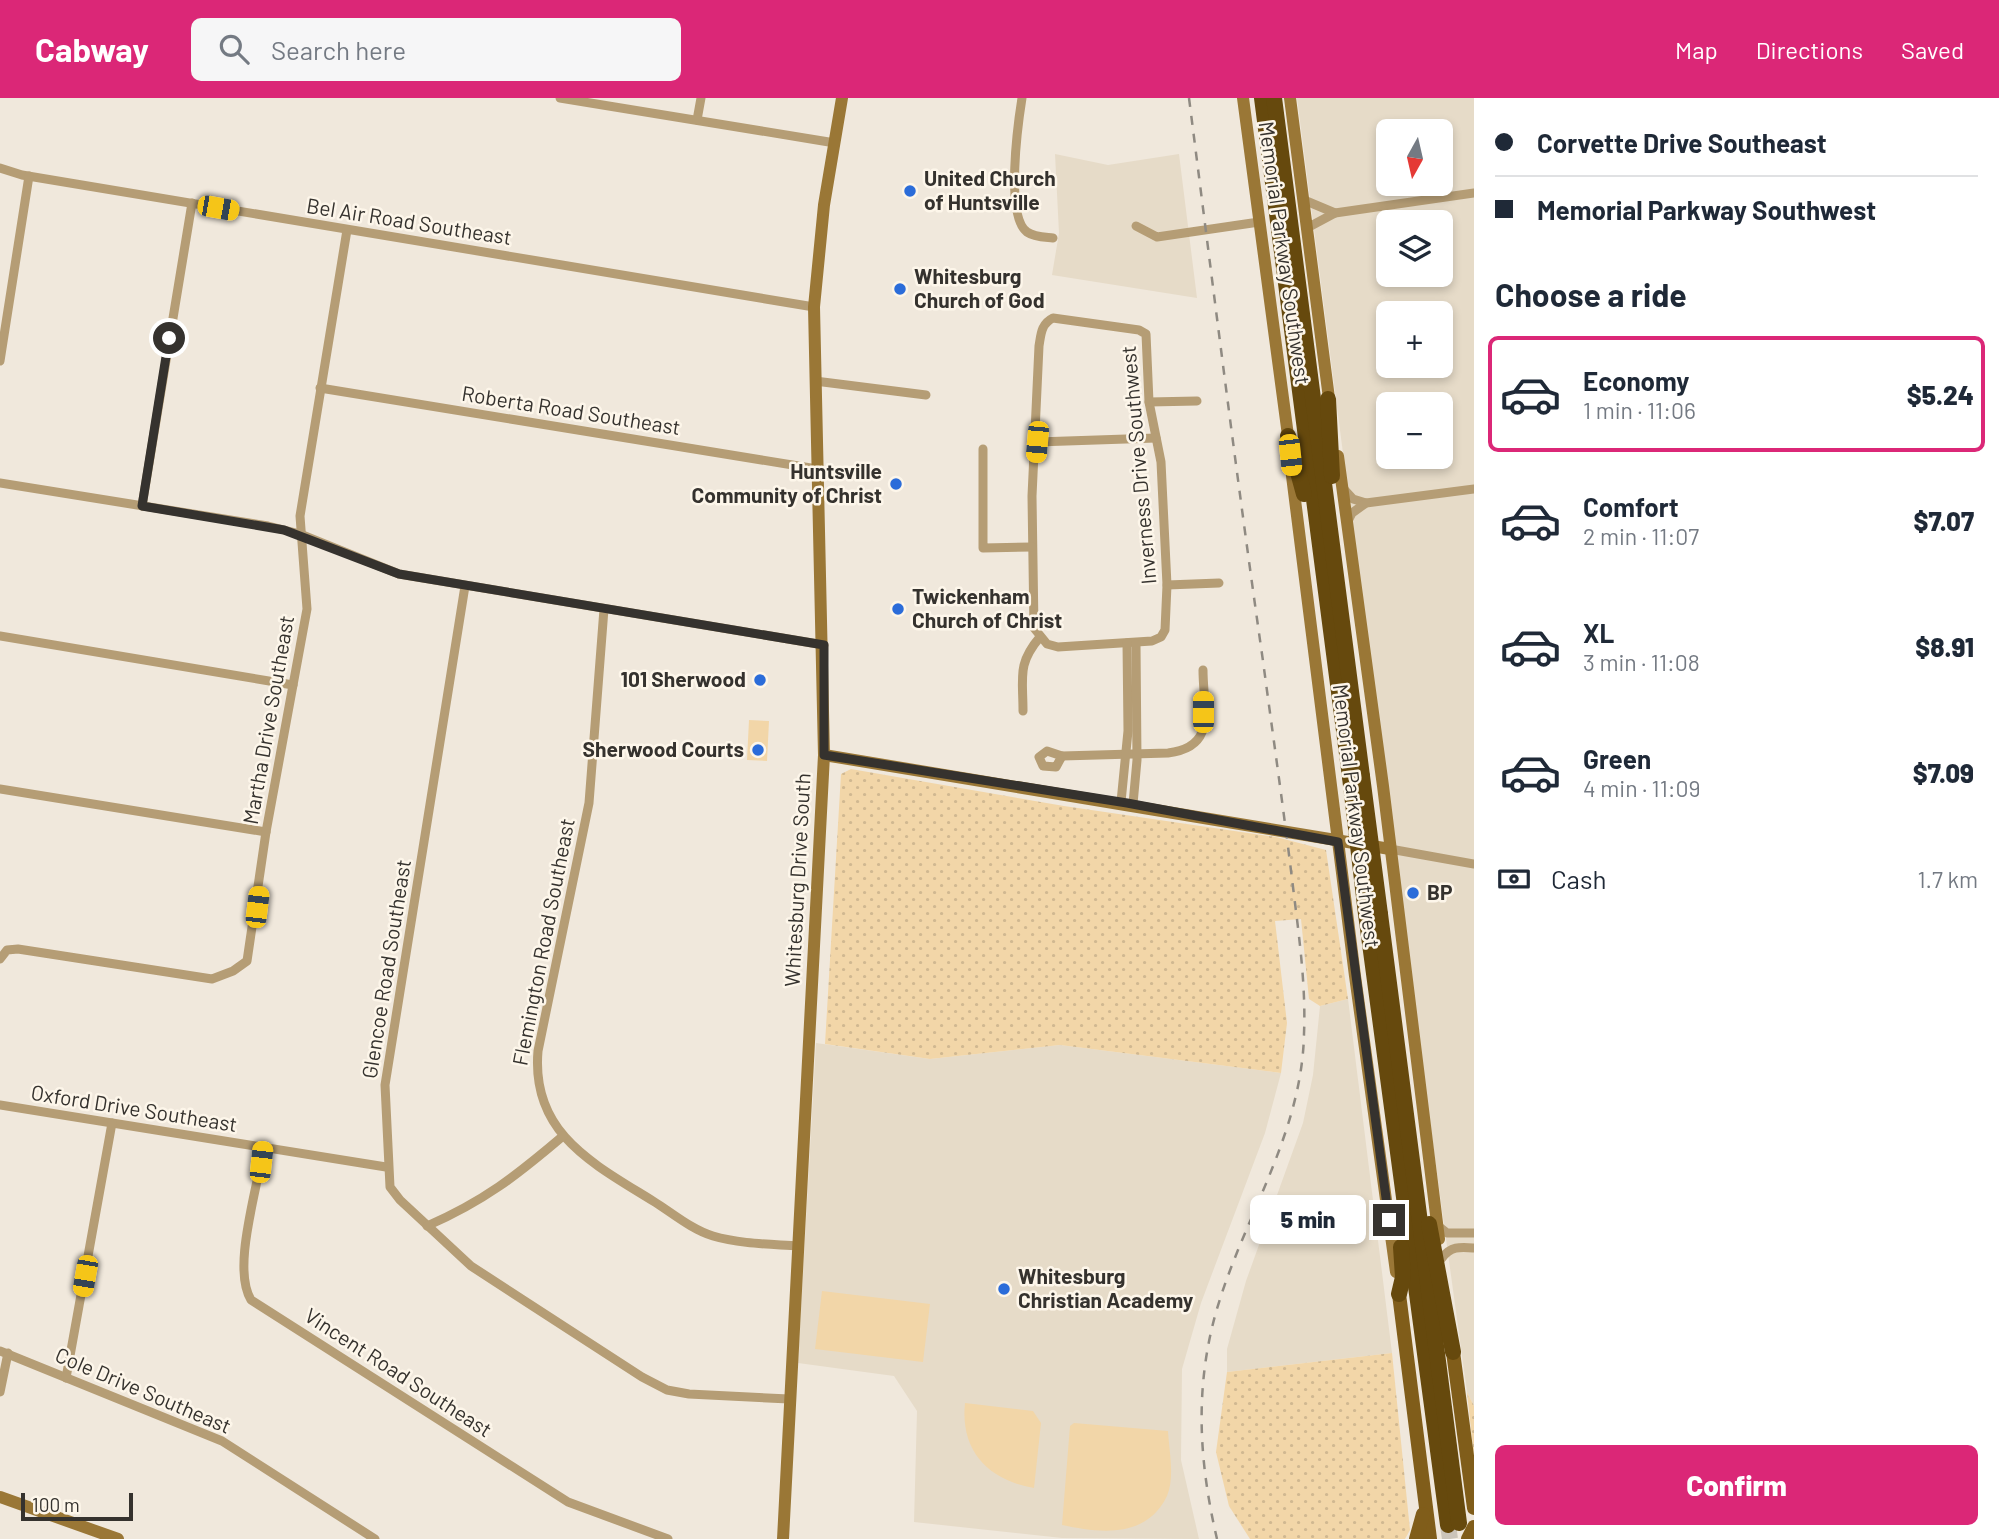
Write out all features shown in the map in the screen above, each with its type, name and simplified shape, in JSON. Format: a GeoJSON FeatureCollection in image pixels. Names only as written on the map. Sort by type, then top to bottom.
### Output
{"type":"FeatureCollection","features":[{"type":"Feature","properties":{"kind":"highway","name":"Memorial Parkway Southwest"},"geometry":{"type":"LineString","coordinates":[[1262,98],[1356,776],[1402,1139],[1460,1525]]}},
{"type":"Feature","properties":{"kind":"highway","name":"Memorial Parkway Southwest"},"geometry":{"type":"LineString","coordinates":[[1274,98],[1331,592]]}},
{"type":"Feature","properties":{"kind":"highway"},"geometry":{"type":"LineString","coordinates":[[1328,399],[1331,592]]}},
{"type":"Feature","properties":{"kind":"highway"},"geometry":{"type":"LineString","coordinates":[[1288,436],[1306,504],[1316,571],[1331,592]]}},
{"type":"Feature","properties":{"kind":"highway"},"geometry":{"type":"LineString","coordinates":[[1399,1294],[1403,1277],[1393,1161],[1402,1139],[1417,1158],[1453,1352]]}},
{"type":"Feature","properties":{"kind":"main road","name":"Whitesburg Drive South"},"geometry":{"type":"LineString","coordinates":[[783,1539],[824,755],[824,645],[814,307],[824,205],[842,98]]}},
{"type":"Feature","properties":{"kind":"main road","name":"Memorial Parkway Southwest"},"geometry":{"type":"LineString","coordinates":[[1242,98],[1429,1533]]}},
{"type":"Feature","properties":{"kind":"main road","name":"Memorial Parkway Southwest"},"geometry":{"type":"LineString","coordinates":[[1290,98],[1328,399],[1383,786],[1474,1508]]}},
{"type":"Feature","properties":{"kind":"main road"},"geometry":{"type":"LineString","coordinates":[[824,755],[1127,803],[1390,849]]}},
{"type":"Feature","properties":{"kind":"main road"},"geometry":{"type":"LineString","coordinates":[[1330,786],[1341,799],[1358,801],[1374,796],[1383,786]]}},
{"type":"Feature","properties":{"kind":"main road"},"geometry":{"type":"LineString","coordinates":[[1346,899],[1352,892],[1376,890],[1392,897],[1398,907]]}},
{"type":"Feature","properties":{"kind":"main road"},"geometry":{"type":"LineString","coordinates":[[0,1497],[118,1539]]}},
{"type":"Feature","properties":{"kind":"main road"},"geometry":{"type":"LineString","coordinates":[[1416,1539],[1426,1502]]}},
{"type":"Feature","properties":{"kind":"main road"},"geometry":{"type":"LineString","coordinates":[[1460,1525],[1468,1539]]}},
{"type":"Feature","properties":{"kind":"main road"},"geometry":{"type":"LineString","coordinates":[[1429,1533],[1438,1539]]}},
{"type":"Feature","properties":{"kind":"street"},"geometry":{"type":"LineString","coordinates":[[566,98],[835,143]]}},
{"type":"Feature","properties":{"kind":"street"},"geometry":{"type":"LineString","coordinates":[[697,120],[701,98]]}},
{"type":"Feature","properties":{"kind":"street"},"geometry":{"type":"LineString","coordinates":[[1021,98],[1016,130],[1016,204],[1026,231],[1053,238]]}},
{"type":"Feature","properties":{"kind":"street","name":"Bel Air Road Southeast"},"geometry":{"type":"LineString","coordinates":[[0,168],[29,176],[814,307]]}},
{"type":"Feature","properties":{"kind":"street"},"geometry":{"type":"LineString","coordinates":[[0,362],[29,176]]}},
{"type":"Feature","properties":{"kind":"street"},"geometry":{"type":"LineString","coordinates":[[1307,228],[1335,213],[1474,193]]}},
{"type":"Feature","properties":{"kind":"street"},"geometry":{"type":"LineString","coordinates":[[1304,200],[1335,213]]}},
{"type":"Feature","properties":{"kind":"street"},"geometry":{"type":"LineString","coordinates":[[142,506],[192,203]]}},
{"type":"Feature","properties":{"kind":"street"},"geometry":{"type":"LineString","coordinates":[[1136,226],[1157,237],[1259,222]]}},
{"type":"Feature","properties":{"kind":"street","name":"Martha Drive Southeast"},"geometry":{"type":"LineString","coordinates":[[0,959],[7,950],[18,949],[212,979],[233,971],[247,961],[266,832],[307,609],[300,534],[320,388],[347,230]]}},
{"type":"Feature","properties":{"kind":"street","name":"Inverness Drive Southwest"},"geometry":{"type":"LineString","coordinates":[[1053,318],[1139,330],[1146,334],[1149,402],[1156,438],[1161,462],[1167,585],[1165,630],[1161,637],[1131,644],[1058,647],[1047,644],[1034,628],[1032,615],[1032,547],[1041,331],[1046,321],[1053,318]]}},
{"type":"Feature","properties":{"kind":"street"},"geometry":{"type":"LineString","coordinates":[[815,381],[926,395]]}},
{"type":"Feature","properties":{"kind":"street","name":"Roberta Road Southeast"},"geometry":{"type":"LineString","coordinates":[[320,388],[817,469]]}},
{"type":"Feature","properties":{"kind":"street"},"geometry":{"type":"LineString","coordinates":[[1149,402],[1197,401]]}},
{"type":"Feature","properties":{"kind":"street"},"geometry":{"type":"LineString","coordinates":[[1037,442],[1156,438]]}},
{"type":"Feature","properties":{"kind":"street"},"geometry":{"type":"LineString","coordinates":[[983,449],[983,548],[1032,547]]}},
{"type":"Feature","properties":{"kind":"street"},"geometry":{"type":"LineString","coordinates":[[0,484],[268,526],[300,534],[399,574],[824,645]]}},
{"type":"Feature","properties":{"kind":"street"},"geometry":{"type":"LineString","coordinates":[[1341,486],[1353,499],[1366,503],[1474,489]]}},
{"type":"Feature","properties":{"kind":"street"},"geometry":{"type":"LineString","coordinates":[[1346,524],[1352,513],[1366,503]]}},
{"type":"Feature","properties":{"kind":"street"},"geometry":{"type":"LineString","coordinates":[[1167,585],[1219,583]]}},
{"type":"Feature","properties":{"kind":"street","name":"Glencoe Road Southeast"},"geometry":{"type":"LineString","coordinates":[[465,586],[385,1085],[390,1186],[427,1226],[471,1266],[642,1377],[667,1390],[789,1399]]}},
{"type":"Feature","properties":{"kind":"street","name":"Flemington Road Southeast"},"geometry":{"type":"LineString","coordinates":[[604,609],[589,803],[535,1080],[545,1106],[563,1136],[600,1168],[710,1236],[798,1246]]}},
{"type":"Feature","properties":{"kind":"street"},"geometry":{"type":"LineString","coordinates":[[0,636],[293,685]]}},
{"type":"Feature","properties":{"kind":"street"},"geometry":{"type":"LineString","coordinates":[[1023,711],[1023,664],[1026,654],[1040,637]]}},
{"type":"Feature","properties":{"kind":"street"},"geometry":{"type":"LineString","coordinates":[[1127,803],[1137,754],[1131,644]]}},
{"type":"Feature","properties":{"kind":"street"},"geometry":{"type":"LineString","coordinates":[[1127,803],[1126,754],[1131,644]]}},
{"type":"Feature","properties":{"kind":"street"},"geometry":{"type":"LineString","coordinates":[[1062,756],[1185,751],[1197,745],[1203,733],[1203,670]]}},
{"type":"Feature","properties":{"kind":"street"},"geometry":{"type":"LineString","coordinates":[[0,789],[266,832]]}},
{"type":"Feature","properties":{"kind":"street"},"geometry":{"type":"LineString","coordinates":[[1390,849],[1474,864]]}},
{"type":"Feature","properties":{"kind":"street","name":"Oxford Drive Southeast"},"geometry":{"type":"LineString","coordinates":[[0,1104],[387,1167]]}},
{"type":"Feature","properties":{"kind":"street"},"geometry":{"type":"LineString","coordinates":[[66,1378],[112,1123]]}},
{"type":"Feature","properties":{"kind":"street"},"geometry":{"type":"LineString","coordinates":[[427,1226],[472,1206],[510,1182],[563,1136]]}},
{"type":"Feature","properties":{"kind":"street","name":"Vincent Road Southeast"},"geometry":{"type":"LineString","coordinates":[[263,1147],[246,1251],[244,1289],[251,1300],[568,1502],[668,1539]]}},
{"type":"Feature","properties":{"kind":"street"},"geometry":{"type":"LineString","coordinates":[[1437,1225],[1447,1233],[1474,1233]]}},
{"type":"Feature","properties":{"kind":"street"},"geometry":{"type":"LineString","coordinates":[[1442,1258],[1447,1251],[1458,1247],[1474,1248]]}},
{"type":"Feature","properties":{"kind":"street"},"geometry":{"type":"LineString","coordinates":[[0,1392],[4,1352]]}},
{"type":"Feature","properties":{"kind":"street","name":"Cole Drive Southeast"},"geometry":{"type":"LineString","coordinates":[[4,1352],[222,1441],[375,1539]]}},
{"type":"Feature","properties":{"kind":"shaded area"},"geometry":{"type":"Polygon","coordinates":[[[1297,98],[1474,98],[1474,1406],[1467,1392],[1297,98]]]}},
{"type":"Feature","properties":{"kind":"shaded area"},"geometry":{"type":"Polygon","coordinates":[[[1055,154],[1108,165],[1179,154],[1197,298],[1052,275],[1059,233],[1055,154]]]}},
{"type":"Feature","properties":{"kind":"shaded area","name":"Sherwood Courts"},"geometry":{"type":"Polygon","coordinates":[[[749,720],[769,721],[767,761],[747,760],[749,720]]]}},
{"type":"Feature","properties":{"kind":"shaded area"},"geometry":{"type":"Polygon","coordinates":[[[851,769],[1064,806],[1276,837],[1326,850],[1348,999],[1320,1006],[1309,999],[1301,919],[1275,921],[1287,1023],[1281,1073],[1060,1045],[930,1059],[825,1044],[841,774],[851,769]]]}},
{"type":"Feature","properties":{"kind":"shaded area"},"geometry":{"type":"Polygon","coordinates":[[[1348,999],[1392,1353],[1227,1372],[1227,1349],[1246,1281],[1303,1123],[1313,1075],[1320,1006],[1348,999]]]}},
{"type":"Feature","properties":{"kind":"shaded area","name":"Whitesburg Christian Academy"},"geometry":{"type":"Polygon","coordinates":[[[816,1043],[930,1059],[1060,1045],[1281,1073],[1265,1133],[1201,1303],[1182,1369],[1181,1460],[1199,1539],[1062,1538],[914,1522],[917,1411],[894,1376],[798,1363],[816,1043]]]}},
{"type":"Feature","properties":{"kind":"shaded area"},"geometry":{"type":"Polygon","coordinates":[[[822,1291],[930,1304],[923,1362],[815,1349],[822,1291]]]}},
{"type":"Feature","properties":{"kind":"shaded area"},"geometry":{"type":"Polygon","coordinates":[[[1392,1353],[1410,1530],[1405,1539],[1250,1539],[1229,1506],[1216,1452],[1227,1372],[1392,1353]]]}},
{"type":"Feature","properties":{"kind":"shaded area"},"geometry":{"type":"Polygon","coordinates":[[[1467,1392],[1474,1406],[1474,1457],[1467,1392]]]}},
{"type":"Feature","properties":{"kind":"shaded area"},"geometry":{"type":"Polygon","coordinates":[[[965,1403],[1033,1411],[1041,1423],[1034,1488],[1003,1478],[980,1460],[967,1435],[965,1403]]]}},
{"type":"Feature","properties":{"kind":"shaded area"},"geometry":{"type":"Polygon","coordinates":[[[1074,1423],[1168,1431],[1171,1472],[1169,1489],[1158,1510],[1147,1520],[1121,1530],[1106,1531],[1062,1525],[1070,1426],[1074,1423]]]}},
{"type":"Feature","properties":{"kind":"tunnel"},"geometry":{"type":"LineString","coordinates":[[1448,1525],[1450,1539]]}},
{"type":"Feature","properties":{"kind":"railway"},"geometry":{"type":"LineString","coordinates":[[1189,98],[1290,859],[1304,997],[1301,1069],[1294,1104],[1272,1170],[1220,1299],[1206,1359],[1203,1449],[1217,1539]]}},
{"type":"Feature","properties":{"kind":"place","name":"United Church of Huntsville"},"geometry":{"type":"Point","coordinates":[910,191]}},
{"type":"Feature","properties":{"kind":"place","name":"Whitesburg Church of God"},"geometry":{"type":"Point","coordinates":[900,289]}},
{"type":"Feature","properties":{"kind":"place","name":"Huntsville Community of Christ"},"geometry":{"type":"Point","coordinates":[896,484]}},
{"type":"Feature","properties":{"kind":"place","name":"Twickenham Church of Christ"},"geometry":{"type":"Point","coordinates":[898,609]}},
{"type":"Feature","properties":{"kind":"place","name":"101 Sherwood"},"geometry":{"type":"Point","coordinates":[760,680]}},
{"type":"Feature","properties":{"kind":"place","name":"Sherwood Courts"},"geometry":{"type":"Point","coordinates":[758,750]}},
{"type":"Feature","properties":{"kind":"place","name":"BP"},"geometry":{"type":"Point","coordinates":[1413,893]}},
{"type":"Feature","properties":{"kind":"place","name":"Whitesburg Christian Academy"},"geometry":{"type":"Point","coordinates":[1004,1289]}},
{"type":"Feature","properties":{"kind":"route"},"geometry":{"type":"LineString","coordinates":[[169,338],[142,506],[268,526],[300,534],[399,574],[824,645],[824,755],[1127,803],[1338,842],[1389,1220]]}}]}
